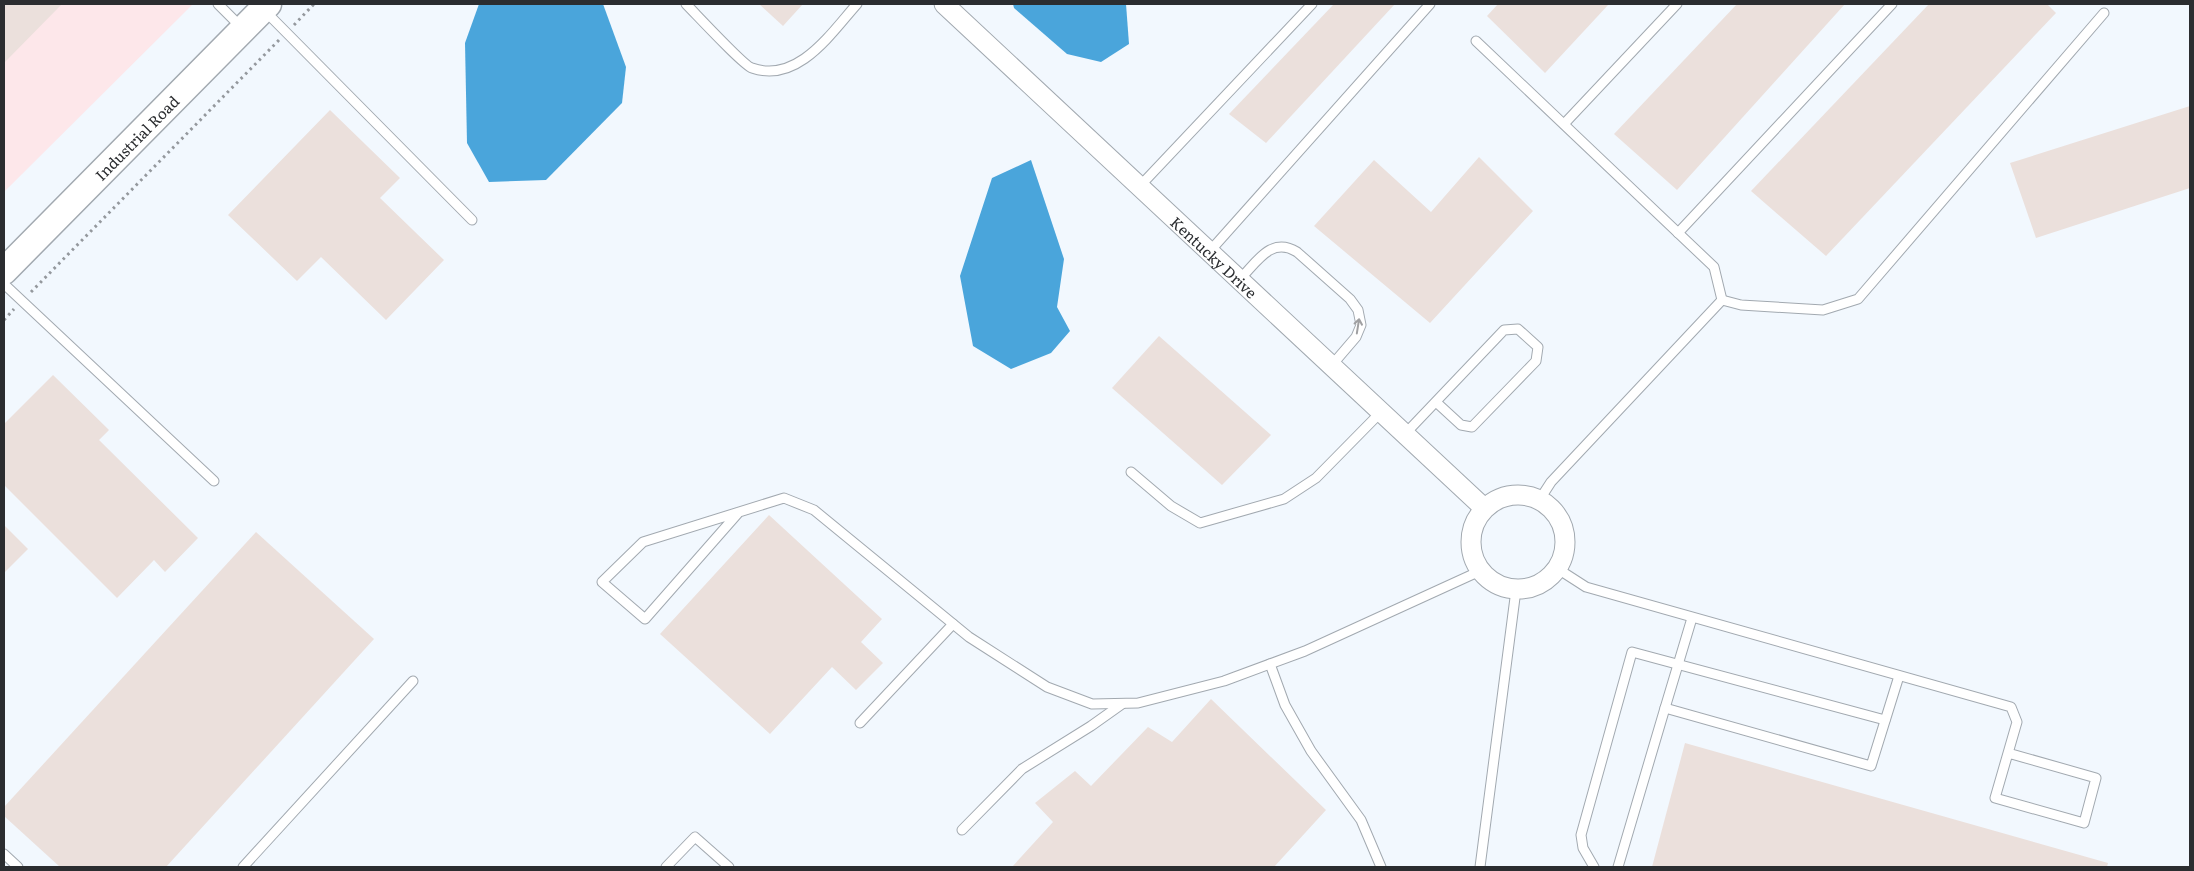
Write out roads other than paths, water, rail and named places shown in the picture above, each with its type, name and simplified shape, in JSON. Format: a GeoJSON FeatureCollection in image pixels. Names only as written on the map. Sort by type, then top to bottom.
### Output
{"type":"FeatureCollection","features":[{"type":"Feature","properties":{"kind":"main road","name":"Industrial Road"},"geometry":{"type":"LineString","coordinates":[[4,271],[266,6]]}},
{"type":"Feature","properties":{"kind":"street","name":"Kentucky Drive"},"geometry":{"type":"LineString","coordinates":[[944,4],[1484,508]]}},
{"type":"Feature","properties":{"kind":"street"},"geometry":{"type":"LineString","coordinates":[[1520,494],[1540,499],[1553,509],[1562,522],[1566,538],[1565,554],[1558,569],[1546,581],[1532,588],[1516,590],[1502,587],[1490,580],[1480,570],[1472,556],[1470,539],[1475,522],[1484,508],[1501,497],[1520,494]]}},
{"type":"Feature","properties":{"kind":"lane"},"geometry":{"type":"LineString","coordinates":[[218,4],[243,29]]}},
{"type":"Feature","properties":{"kind":"lane"},"geometry":{"type":"LineString","coordinates":[[686,4],[751,68],[782,71],[814,53],[857,4]]}},
{"type":"Feature","properties":{"kind":"lane"},"geometry":{"type":"LineString","coordinates":[[1140,186],[1312,4]]}},
{"type":"Feature","properties":{"kind":"lane"},"geometry":{"type":"LineString","coordinates":[[1210,251],[1430,4]]}},
{"type":"Feature","properties":{"kind":"lane"},"geometry":{"type":"LineString","coordinates":[[1564,124],[1677,4]]}},
{"type":"Feature","properties":{"kind":"lane"},"geometry":{"type":"LineString","coordinates":[[1678,233],[1892,4]]}},
{"type":"Feature","properties":{"kind":"lane"},"geometry":{"type":"LineString","coordinates":[[266,6],[472,220]]}},
{"type":"Feature","properties":{"kind":"lane"},"geometry":{"type":"LineString","coordinates":[[1722,300],[1741,305],[1823,310],[1858,299],[2104,13]]}},
{"type":"Feature","properties":{"kind":"lane"},"geometry":{"type":"LineString","coordinates":[[1476,41],[1714,267],[1722,300]]}},
{"type":"Feature","properties":{"kind":"lane"},"geometry":{"type":"LineString","coordinates":[[1240,279],[1266,252],[1279,245],[1288,246],[1350,298],[1358,310],[1361,325],[1356,337],[1332,365]]}},
{"type":"Feature","properties":{"kind":"lane"},"geometry":{"type":"LineString","coordinates":[[4,284],[214,481]]}},
{"type":"Feature","properties":{"kind":"lane"},"geometry":{"type":"LineString","coordinates":[[1540,499],[1557,475],[1722,300]]}},
{"type":"Feature","properties":{"kind":"lane"},"geometry":{"type":"LineString","coordinates":[[1405,434],[1504,330],[1518,330],[1538,347],[1536,361],[1472,427],[1461,425],[1436,402]]}},
{"type":"Feature","properties":{"kind":"lane"},"geometry":{"type":"LineString","coordinates":[[1131,472],[1171,506],[1200,523],[1284,498],[1316,478],[1381,412]]}},
{"type":"Feature","properties":{"kind":"lane"},"geometry":{"type":"LineString","coordinates":[[739,512],[644,618],[602,582],[643,542],[739,512],[784,498],[814,510],[969,637],[1047,687],[1092,704],[1138,703],[1224,681],[1305,652],[1480,570]]}},
{"type":"Feature","properties":{"kind":"lane"},"geometry":{"type":"LineString","coordinates":[[1558,569],[1586,587],[2011,707],[2016,722],[1995,798],[2084,823],[2096,778],[2008,753]]}},
{"type":"Feature","properties":{"kind":"lane"},"geometry":{"type":"LineString","coordinates":[[1480,867],[1516,590]]}},
{"type":"Feature","properties":{"kind":"lane"},"geometry":{"type":"LineString","coordinates":[[1618,867],[1692,618]]}},
{"type":"Feature","properties":{"kind":"lane"},"geometry":{"type":"LineString","coordinates":[[860,723],[953,624]]}},
{"type":"Feature","properties":{"kind":"lane"},"geometry":{"type":"LineString","coordinates":[[1594,867],[1583,848],[1581,834],[1632,652],[1886,720]]}},
{"type":"Feature","properties":{"kind":"lane"},"geometry":{"type":"LineString","coordinates":[[1270,664],[1285,705],[1311,751],[1361,820],[1381,867]]}},
{"type":"Feature","properties":{"kind":"lane"},"geometry":{"type":"LineString","coordinates":[[1665,708],[1871,766],[1899,676]]}},
{"type":"Feature","properties":{"kind":"lane"},"geometry":{"type":"LineString","coordinates":[[243,867],[413,681]]}},
{"type":"Feature","properties":{"kind":"lane"},"geometry":{"type":"LineString","coordinates":[[962,830],[1022,769],[1122,704]]}},
{"type":"Feature","properties":{"kind":"lane"},"geometry":{"type":"LineString","coordinates":[[666,867],[695,837],[729,867]]}},
{"type":"Feature","properties":{"kind":"lane"},"geometry":{"type":"LineString","coordinates":[[4,854],[18,867]]}},
{"type":"Feature","properties":{"kind":"water"},"geometry":{"type":"Polygon","coordinates":[[[479,4],[603,4],[626,67],[622,103],[546,180],[489,182],[467,143],[465,43],[479,4]]]}},
{"type":"Feature","properties":{"kind":"water"},"geometry":{"type":"Polygon","coordinates":[[[1013,4],[1126,4],[1129,44],[1101,62],[1067,54],[1014,8],[1013,4]]]}},
{"type":"Feature","properties":{"kind":"water"},"geometry":{"type":"Polygon","coordinates":[[[1031,160],[1064,259],[1057,307],[1070,331],[1051,353],[1011,369],[973,346],[960,276],[992,178],[1031,160]]]}}]}
